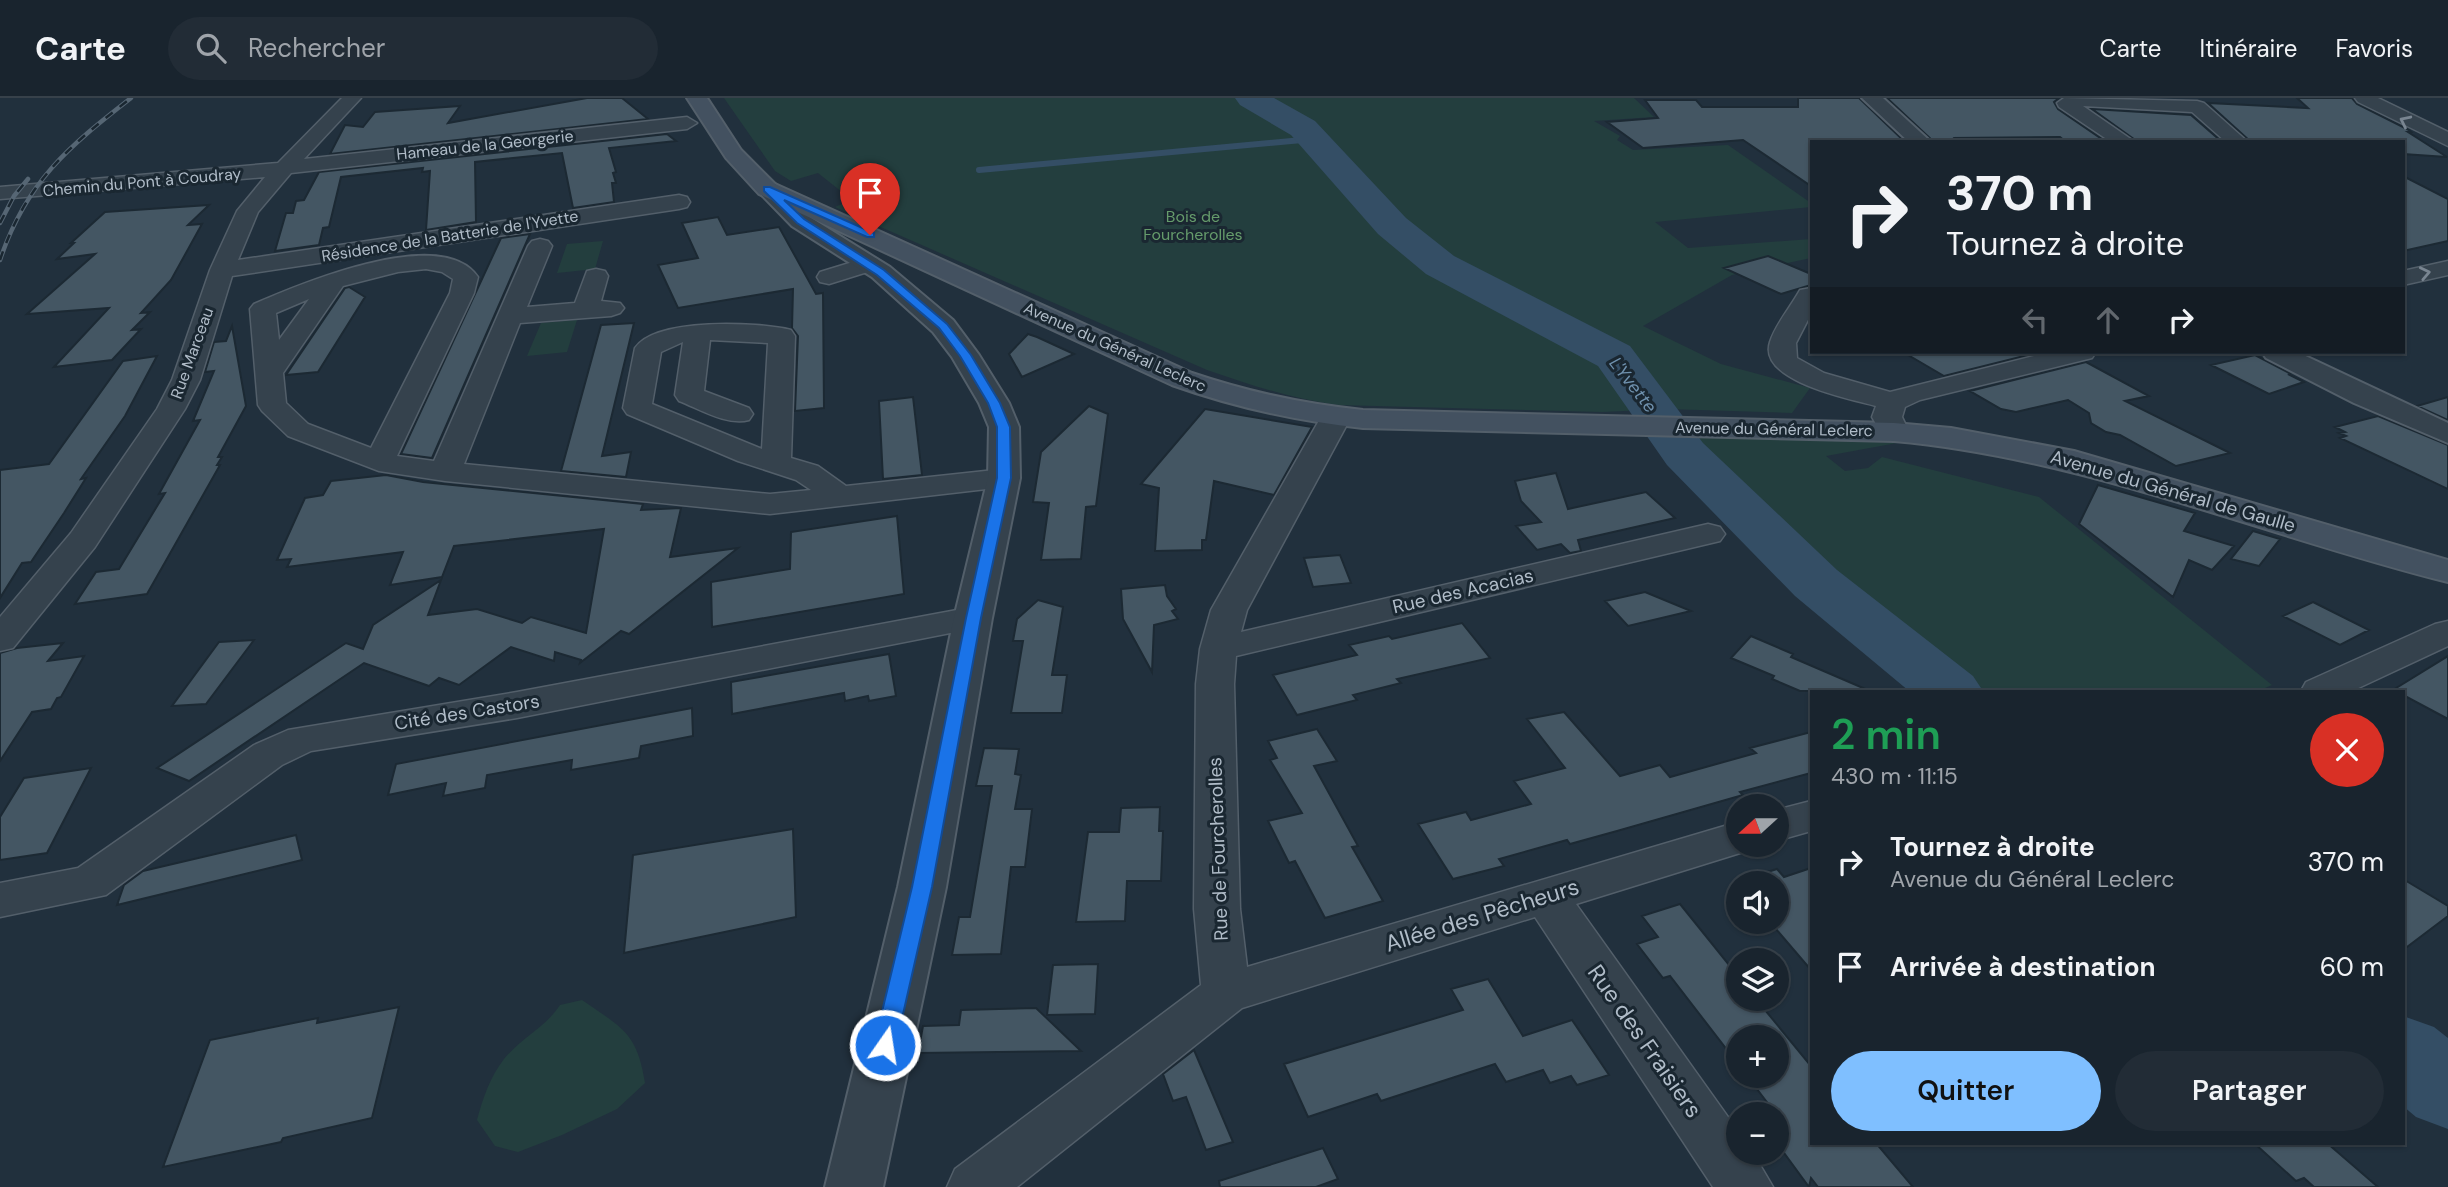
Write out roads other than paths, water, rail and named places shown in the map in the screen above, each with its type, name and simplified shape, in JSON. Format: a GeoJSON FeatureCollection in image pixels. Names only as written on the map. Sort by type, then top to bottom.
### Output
{"type":"FeatureCollection","features":[{"type":"Feature","properties":{"kind":"main road","name":"Avenue du Général Leclerc"},"geometry":{"type":"LineString","coordinates":[[697,98],[733,153],[767,189],[1182,379],[1251,402],[1336,417],[1394,421],[1694,427],[1893,417]]}},
{"type":"Feature","properties":{"kind":"main road","name":"Avenue du Général de Gaulle"},"geometry":{"type":"LineString","coordinates":[[1893,417],[1951,437],[2074,461],[2448,571]]}},
{"type":"Feature","properties":{"kind":"street","name":"Rue Marceau"},"geometry":{"type":"LineString","coordinates":[[0,640],[83,540],[172,409],[186,380],[222,270],[248,212],[283,169],[352,98]]}},
{"type":"Feature","properties":{"kind":"street"},"geometry":{"type":"LineString","coordinates":[[1872,98],[1919,140]]}},
{"type":"Feature","properties":{"kind":"street"},"geometry":{"type":"LineString","coordinates":[[2364,98],[2448,140]]}},
{"type":"Feature","properties":{"kind":"street"},"geometry":{"type":"LineString","coordinates":[[2122,140],[2066,103],[2085,100],[2197,107],[2236,140]]}},
{"type":"Feature","properties":{"kind":"street","name":"Hameau de la Georgerie"},"geometry":{"type":"LineString","coordinates":[[283,169],[317,163],[687,123]]}},
{"type":"Feature","properties":{"kind":"street","name":"Chemin du Pont à Coudray"},"geometry":{"type":"LineString","coordinates":[[0,193],[283,169]]}},
{"type":"Feature","properties":{"kind":"street"},"geometry":{"type":"LineString","coordinates":[[767,189],[800,221],[869,264],[943,326],[979,376],[1004,427],[1004,478],[973,618],[922,887],[854,1187]]}},
{"type":"Feature","properties":{"kind":"street","name":"Résidence de la Batterie de l'Yvette"},"geometry":{"type":"LineString","coordinates":[[222,270],[679,202]]}},
{"type":"Feature","properties":{"kind":"street"},"geometry":{"type":"LineString","coordinates":[[445,472],[540,246]]}},
{"type":"Feature","properties":{"kind":"street"},"geometry":{"type":"LineString","coordinates":[[379,462],[462,293],[466,276],[461,270],[440,263],[418,262],[396,264],[334,282],[263,309],[272,405],[298,430],[379,462],[445,472],[770,504],[1004,478]]}},
{"type":"Feature","properties":{"kind":"street"},"geometry":{"type":"LineString","coordinates":[[829,277],[869,264]]}},
{"type":"Feature","properties":{"kind":"street"},"geometry":{"type":"LineString","coordinates":[[2405,278],[2448,268]]}},
{"type":"Feature","properties":{"kind":"street"},"geometry":{"type":"LineString","coordinates":[[510,316],[598,309],[596,276]]}},
{"type":"Feature","properties":{"kind":"street"},"geometry":{"type":"LineString","coordinates":[[269,373],[334,282]]}},
{"type":"Feature","properties":{"kind":"street"},"geometry":{"type":"LineString","coordinates":[[1809,295],[1783,343],[1782,356],[1787,364],[1893,417],[1910,394],[2075,354]]}},
{"type":"Feature","properties":{"kind":"street"},"geometry":{"type":"LineString","coordinates":[[776,463],[782,336],[698,332],[673,335],[648,348],[637,408],[749,455],[807,473],[840,496]]}},
{"type":"Feature","properties":{"kind":"street"},"geometry":{"type":"LineString","coordinates":[[698,332],[688,395],[739,414]]}},
{"type":"Feature","properties":{"kind":"street"},"geometry":{"type":"LineString","coordinates":[[2280,354],[2365,397],[2448,434]]}},
{"type":"Feature","properties":{"kind":"street","name":"Rue de Fourcherolles"},"geometry":{"type":"LineString","coordinates":[[1226,993],[1217,909],[1215,684],[1218,649],[1229,611],[1336,417]]}},
{"type":"Feature","properties":{"kind":"street","name":"Rue des Acacias"},"geometry":{"type":"LineString","coordinates":[[1218,649],[1708,534]]}},
{"type":"Feature","properties":{"kind":"street","name":"Cité des Castors"},"geometry":{"type":"LineString","coordinates":[[0,900],[90,883],[268,755],[302,739],[517,705],[973,618]]}},
{"type":"Feature","properties":{"kind":"street"},"geometry":{"type":"LineString","coordinates":[[2322,690],[2448,632]]}},
{"type":"Feature","properties":{"kind":"street"},"geometry":{"type":"LineString","coordinates":[[1789,822],[1810,816]]}},
{"type":"Feature","properties":{"kind":"street","name":"Allée des Pêcheurs"},"geometry":{"type":"LineString","coordinates":[[1226,993],[1726,842]]}},
{"type":"Feature","properties":{"kind":"street","name":"Rue des Fraisiers"},"geometry":{"type":"LineString","coordinates":[[1545,896],[1745,1187]]}},
{"type":"Feature","properties":{"kind":"street"},"geometry":{"type":"LineString","coordinates":[[975,1187],[1226,993]]}},
{"type":"Feature","properties":{"kind":"waterway","name":"L'Yvette"},"geometry":{"type":"LineString","coordinates":[[1251,98],[1303,128],[1392,226],[1440,265],[1614,356],[1685,454],[1816,583],[1949,690]]}},
{"type":"Feature","properties":{"kind":"waterway"},"geometry":{"type":"LineString","coordinates":[[979,170],[1313,139]]}},
{"type":"Feature","properties":{"kind":"waterway","name":"L'Yvette"},"geometry":{"type":"LineString","coordinates":[[2405,1055],[2448,1090]]}},
{"type":"Feature","properties":{"kind":"railway"},"geometry":{"type":"LineString","coordinates":[[0,260],[36,187],[69,150],[131,98]]}},
{"type":"Feature","properties":{"kind":"railway"},"geometry":{"type":"LineString","coordinates":[[0,223],[14,196],[28,179]]}},
{"type":"Feature","properties":{"kind":"park label","name":"Bois de Fourcherolles"},"geometry":{"type":"Point","coordinates":[1193,225]}}]}
